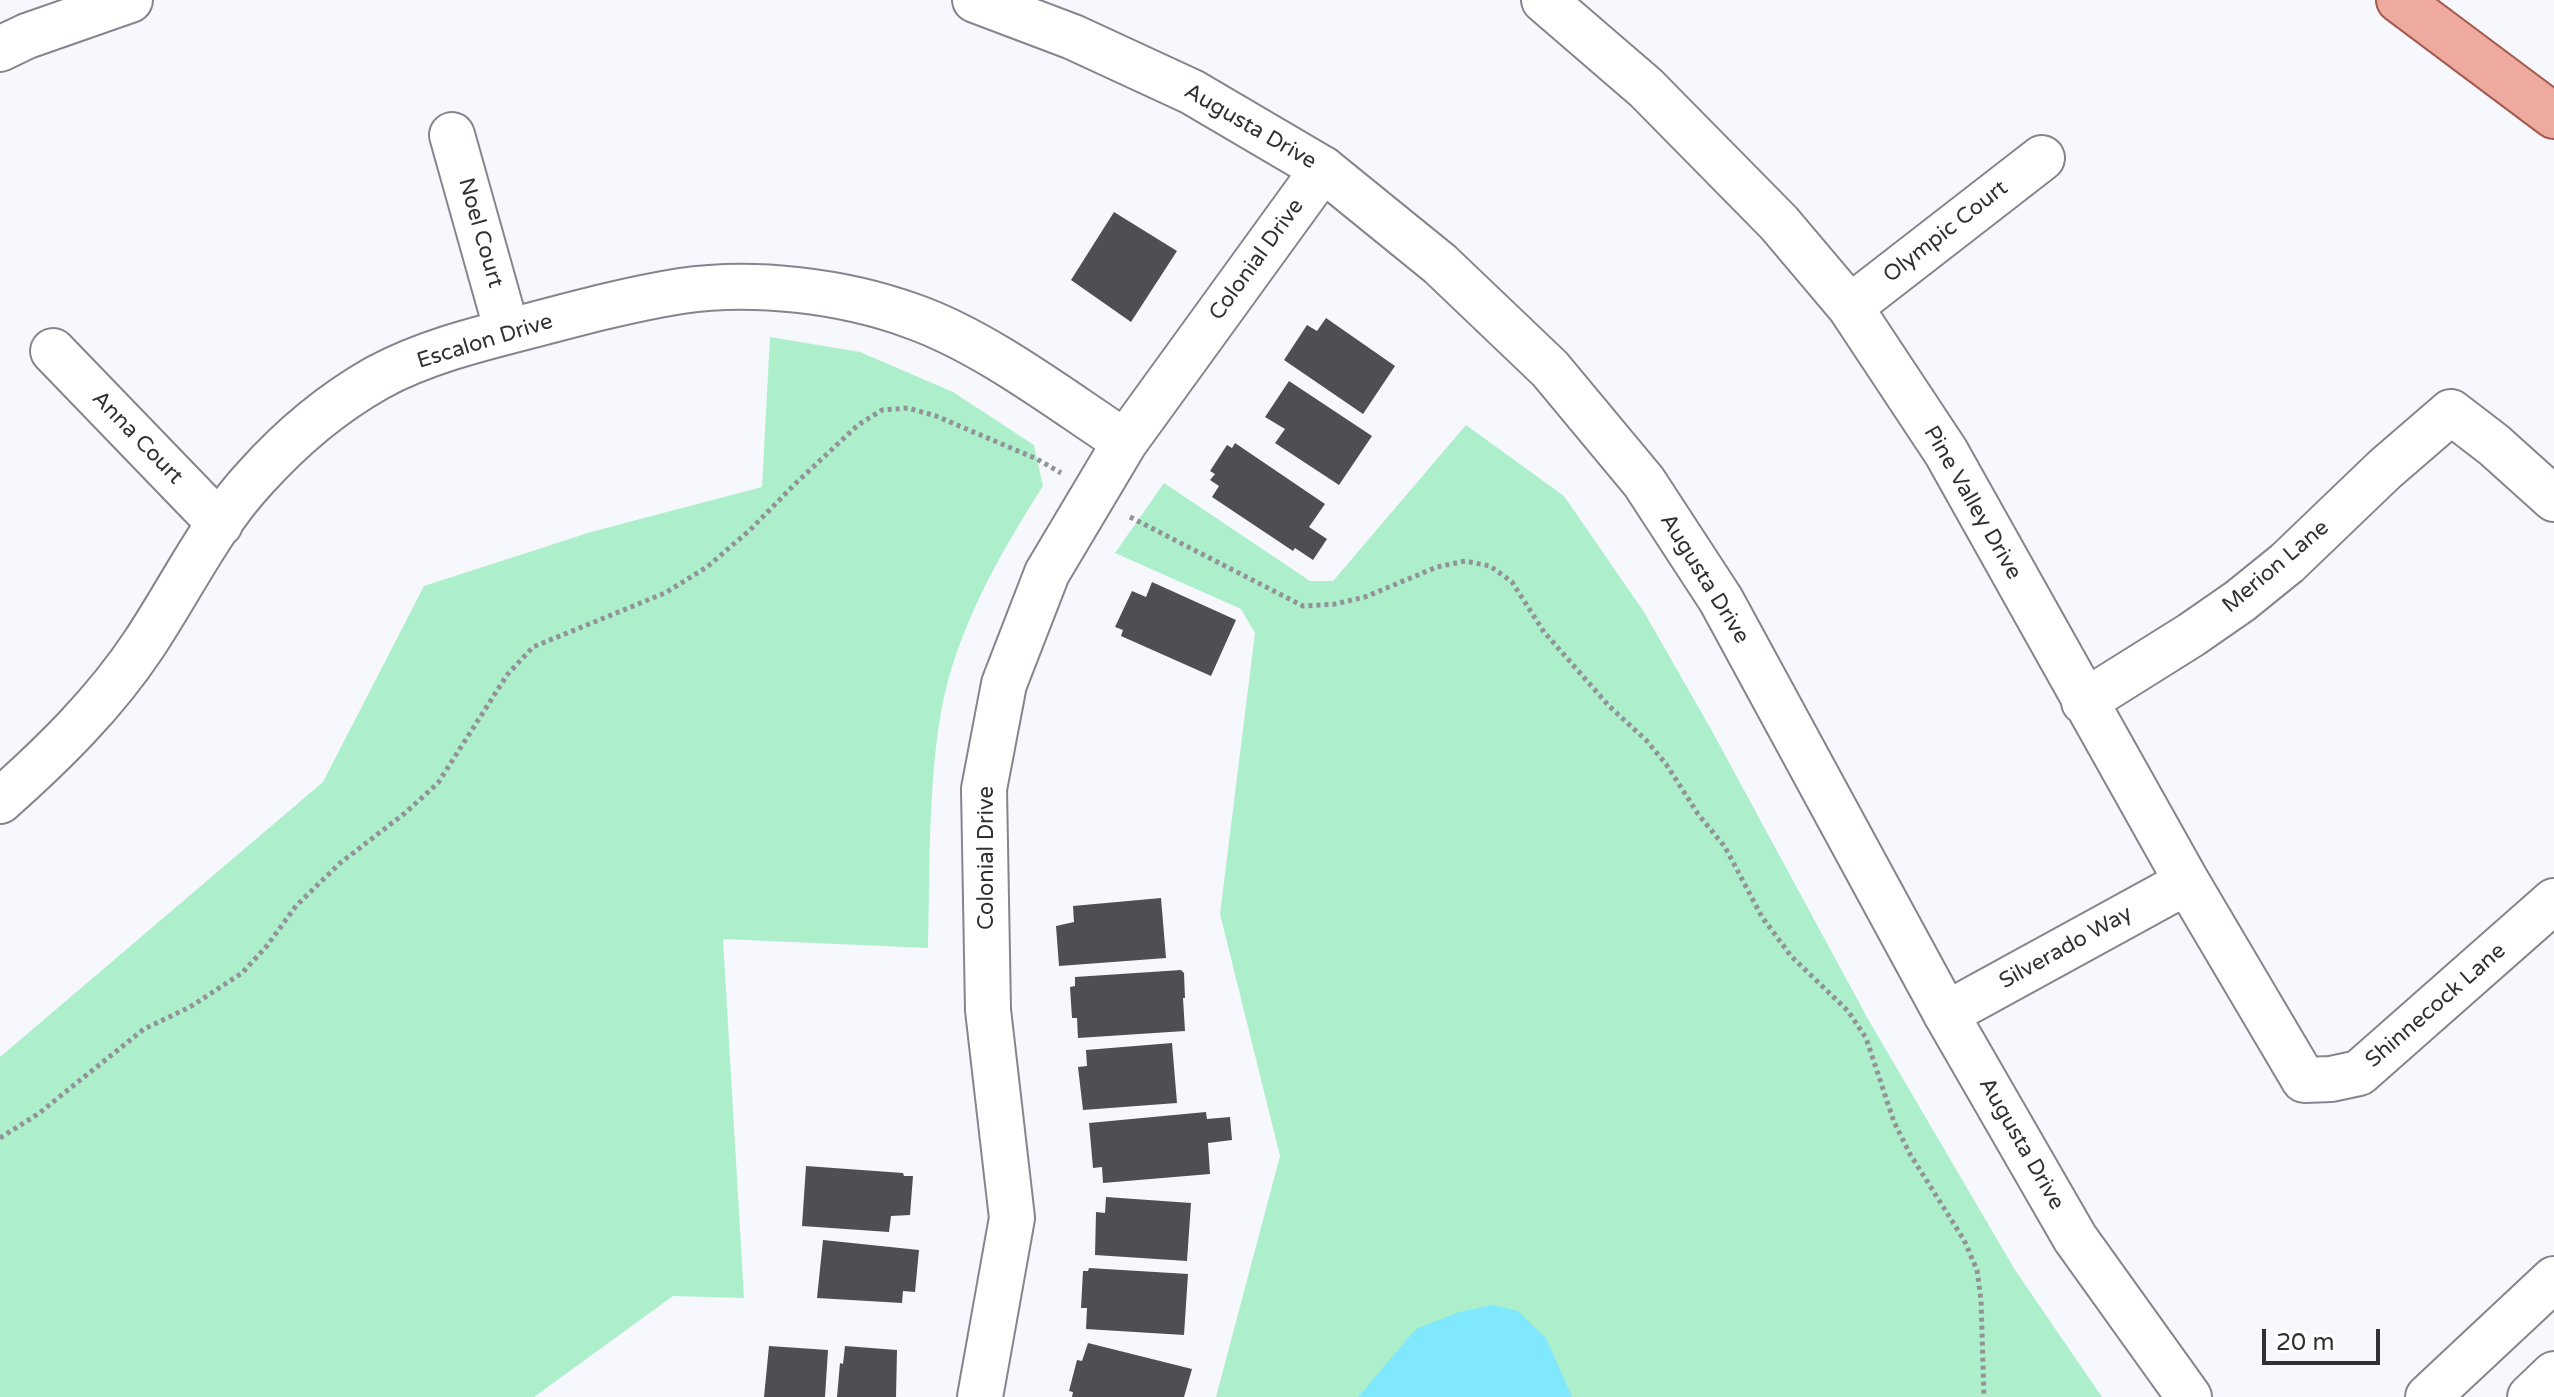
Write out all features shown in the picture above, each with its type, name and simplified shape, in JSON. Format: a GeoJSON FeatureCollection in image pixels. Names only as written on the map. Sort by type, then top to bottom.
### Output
{"type":"FeatureCollection","features":[{"type":"Feature","properties":{"kind":"main road"},"geometry":{"type":"LineString","coordinates":[[2399,0],[2554,116]]}},
{"type":"Feature","properties":{"kind":"street"},"geometry":{"type":"LineString","coordinates":[[0,49],[27,36],[130,0]]}},
{"type":"Feature","properties":{"kind":"street","name":"Augusta Drive"},"geometry":{"type":"LineString","coordinates":[[975,0],[1073,37],[1192,92],[1323,169],[1440,264],[1550,369],[1644,482],[1721,600],[1946,1014],[2075,1238],[2189,1397]]}},
{"type":"Feature","properties":{"kind":"street","name":"Pine Valley Drive"},"geometry":{"type":"LineString","coordinates":[[1558,4],[1779,223],[1850,307],[1946,452],[2084,702],[2304,1080]]}},
{"type":"Feature","properties":{"kind":"street","name":"Noel Court"},"geometry":{"type":"LineString","coordinates":[[452,135],[507,331]]}},
{"type":"Feature","properties":{"kind":"street","name":"Olympic Court"},"geometry":{"type":"LineString","coordinates":[[1850,307],[2042,158]]}},
{"type":"Feature","properties":{"kind":"street","name":"Colonial Drive"},"geometry":{"type":"LineString","coordinates":[[980,1397],[1012,1218],[988,1010],[984,789],[1004,684],[1047,573],[1125,442],[1323,169]]}},
{"type":"Feature","properties":{"kind":"street","name":"Escalon Drive"},"geometry":{"type":"LineString","coordinates":[[0,801],[108,691],[143,646],[220,524],[252,480],[297,435],[379,377],[433,355],[507,331],[683,291],[737,287],[850,298],[913,316],[956,336],[1030,378],[1125,442]]}},
{"type":"Feature","properties":{"kind":"street","name":"Anna Court"},"geometry":{"type":"LineString","coordinates":[[53,351],[220,524]]}},
{"type":"Feature","properties":{"kind":"street","name":"Merion Lane"},"geometry":{"type":"LineString","coordinates":[[2084,702],[2240,601],[2287,563],[2385,469],[2451,412],[2494,445],[2554,499]]}},
{"type":"Feature","properties":{"kind":"street","name":"Silverado Way"},"geometry":{"type":"LineString","coordinates":[[1946,1014],[2187,882]]}},
{"type":"Feature","properties":{"kind":"street","name":"Shinnecock Lane"},"geometry":{"type":"LineString","coordinates":[[2304,1080],[2331,1079],[2359,1073],[2554,901]]}},
{"type":"Feature","properties":{"kind":"street"},"geometry":{"type":"LineString","coordinates":[[2428,1397],[2554,1279]]}},
{"type":"Feature","properties":{"kind":"street"},"geometry":{"type":"LineString","coordinates":[[2530,1397],[2554,1374]]}},
{"type":"Feature","properties":{"kind":"path"},"geometry":{"type":"LineString","coordinates":[[0,1138],[38,1114],[144,1029],[190,1007],[242,973],[296,906],[339,864],[438,783],[507,675],[533,647],[665,593],[707,567],[750,530],[858,425],[882,410],[908,408],[978,432],[1037,459]]}},
{"type":"Feature","properties":{"kind":"path"},"geometry":{"type":"LineString","coordinates":[[1137,522],[1303,606],[1335,604],[1365,597],[1437,567],[1465,561],[1490,566],[1512,582],[1544,632],[1609,706],[1646,740],[1666,764],[1698,814],[1725,847],[1762,917],[1791,956],[1848,1011],[1866,1038],[1904,1143],[1964,1240],[1977,1270],[1984,1397]]}},
{"type":"Feature","properties":{"kind":"green space"},"geometry":{"type":"Polygon","coordinates":[[[770,337],[860,352],[953,392],[1034,445],[1043,486],[981,594],[948,682],[934,770],[928,948],[723,939],[744,1298],[673,1296],[534,1397],[0,1397],[0,1057],[323,782],[424,586],[591,532],[762,487],[770,337]]]}},
{"type":"Feature","properties":{"kind":"green space"},"geometry":{"type":"Polygon","coordinates":[[[1466,425],[1564,496],[1644,612],[1868,1019],[2015,1270],[2102,1397],[1216,1397],[1280,1156],[1220,914],[1255,633],[1241,609],[1115,553],[1164,483],[1310,581],[1333,581],[1466,425]]]}},
{"type":"Feature","properties":{"kind":"water"},"geometry":{"type":"Polygon","coordinates":[[[1492,1305],[1518,1311],[1546,1338],[1572,1397],[1358,1397],[1416,1329],[1459,1312],[1492,1305]]]}},
{"type":"Feature","properties":{"kind":"building"},"geometry":{"type":"Polygon","coordinates":[[[1114,212],[1177,251],[1131,322],[1071,280],[1114,212]]]}},
{"type":"Feature","properties":{"kind":"building"},"geometry":{"type":"Polygon","coordinates":[[[1326,318],[1395,366],[1363,414],[1284,360],[1307,325],[1317,331],[1326,318]]]}},
{"type":"Feature","properties":{"kind":"building"},"geometry":{"type":"Polygon","coordinates":[[[1289,381],[1372,436],[1339,485],[1275,443],[1285,429],[1265,417],[1289,381]]]}},
{"type":"Feature","properties":{"kind":"building"},"geometry":{"type":"Polygon","coordinates":[[[1235,443],[1325,504],[1309,527],[1327,539],[1313,560],[1295,548],[1293,551],[1212,497],[1219,486],[1210,480],[1215,474],[1210,471],[1227,445],[1232,448],[1235,443]]]}},
{"type":"Feature","properties":{"kind":"building"},"geometry":{"type":"Polygon","coordinates":[[[1152,582],[1236,620],[1211,676],[1121,636],[1123,630],[1115,627],[1132,591],[1146,597],[1152,582]]]}},
{"type":"Feature","properties":{"kind":"building"},"geometry":{"type":"Polygon","coordinates":[[[1161,898],[1166,958],[1059,966],[1056,926],[1074,922],[1073,906],[1161,898]]]}},
{"type":"Feature","properties":{"kind":"building"},"geometry":{"type":"Polygon","coordinates":[[[1181,970],[1184,973],[1185,1031],[1078,1038],[1077,1018],[1072,1018],[1070,987],[1075,986],[1075,977],[1181,970]]]}},
{"type":"Feature","properties":{"kind":"building"},"geometry":{"type":"Polygon","coordinates":[[[1172,1043],[1177,1103],[1083,1110],[1078,1067],[1087,1066],[1086,1050],[1172,1043]]]}},
{"type":"Feature","properties":{"kind":"building"},"geometry":{"type":"Polygon","coordinates":[[[1206,1112],[1207,1119],[1230,1117],[1232,1140],[1208,1143],[1210,1174],[1103,1183],[1102,1167],[1093,1168],[1089,1123],[1206,1112]]]}},
{"type":"Feature","properties":{"kind":"building"},"geometry":{"type":"Polygon","coordinates":[[[806,1166],[913,1176],[910,1215],[891,1216],[889,1232],[802,1226],[806,1166]]]}},
{"type":"Feature","properties":{"kind":"building"},"geometry":{"type":"Polygon","coordinates":[[[1106,1197],[1191,1203],[1187,1261],[1095,1255],[1096,1212],[1105,1213],[1106,1197]]]}},
{"type":"Feature","properties":{"kind":"building"},"geometry":{"type":"Polygon","coordinates":[[[823,1240],[919,1250],[915,1292],[903,1291],[902,1303],[817,1298],[823,1240]]]}},
{"type":"Feature","properties":{"kind":"building"},"geometry":{"type":"Polygon","coordinates":[[[1089,1268],[1188,1274],[1184,1335],[1086,1329],[1087,1308],[1081,1308],[1083,1271],[1089,1268]]]}},
{"type":"Feature","properties":{"kind":"building"},"geometry":{"type":"Polygon","coordinates":[[[1088,1343],[1192,1369],[1184,1397],[1072,1397],[1073,1392],[1069,1391],[1077,1360],[1082,1361],[1088,1343]]]}},
{"type":"Feature","properties":{"kind":"building"},"geometry":{"type":"Polygon","coordinates":[[[769,1346],[828,1350],[825,1397],[764,1397],[769,1346]]]}},
{"type":"Feature","properties":{"kind":"building"},"geometry":{"type":"Polygon","coordinates":[[[845,1346],[897,1350],[896,1397],[837,1397],[845,1346]]]}}]}
